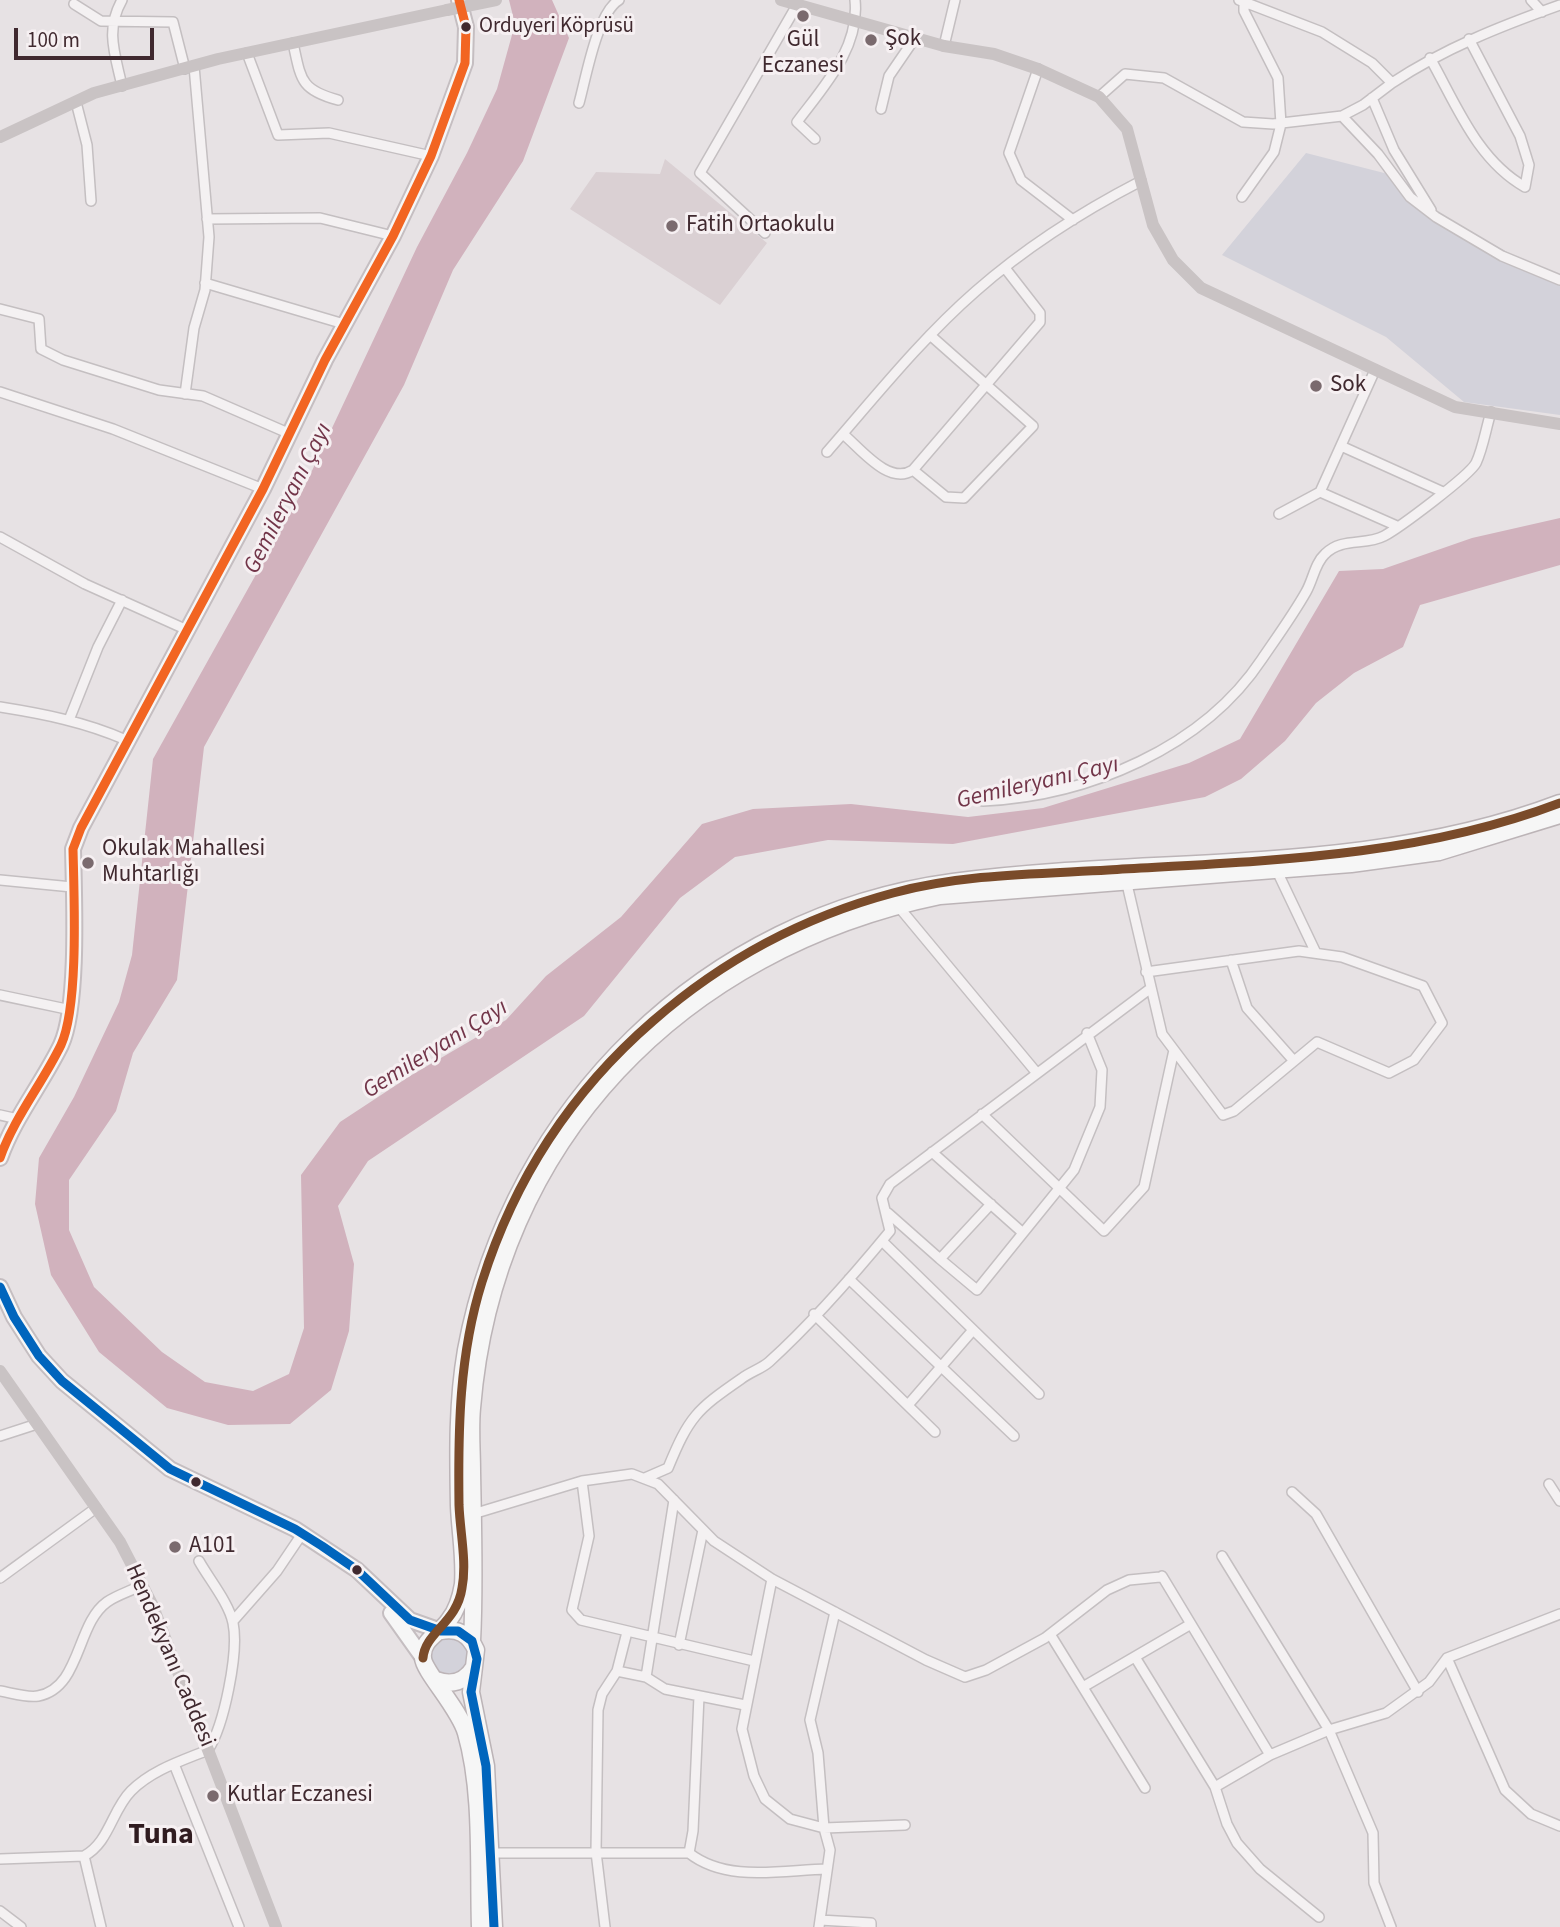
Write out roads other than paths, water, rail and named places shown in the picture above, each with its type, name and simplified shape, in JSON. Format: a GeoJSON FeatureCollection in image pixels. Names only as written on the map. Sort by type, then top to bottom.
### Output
{"type":"FeatureCollection","features":[{"type":"Feature","properties":{"kind":"highway"},"geometry":{"type":"LineString","coordinates":[[480,1927],[473,1762],[465,1727],[453,1703],[425,1667],[423,1658],[427,1642],[451,1619],[463,1588],[458,1411],[466,1352],[482,1283],[531,1165],[561,1119],[626,1043],[700,980],[810,921],[897,891],[1010,875],[1223,862],[1398,846],[1475,831],[1560,803]]}},
{"type":"Feature","properties":{"kind":"highway"},"geometry":{"type":"LineString","coordinates":[[494,1927],[486,1766],[471,1692],[476,1650],[472,1641],[475,1582],[472,1409],[495,1282],[516,1227],[538,1182],[587,1106],[627,1060],[660,1029],[723,981],[781,948],[827,928],[897,904],[990,890],[1276,869],[1440,852],[1560,815]]}},
{"type":"Feature","properties":{"kind":"highway"},"geometry":{"type":"LineString","coordinates":[[441,1631],[458,1631],[472,1641]]}},
{"type":"Feature","properties":{"kind":"highway"},"geometry":{"type":"LineString","coordinates":[[436,1680],[453,1683],[462,1681],[474,1667]]}},
{"type":"Feature","properties":{"kind":"main road"},"geometry":{"type":"LineString","coordinates":[[0,1158],[18,1119],[62,1044],[71,1010],[73,849],[81,828],[263,489],[288,433],[393,236],[431,156],[465,63],[466,27],[459,0]]}},
{"type":"Feature","properties":{"kind":"main road"},"geometry":{"type":"LineString","coordinates":[[0,1287],[14,1317],[39,1356],[93,1408],[170,1469],[302,1534],[357,1570],[400,1613],[424,1627],[441,1631]]}},
{"type":"Feature","properties":{"kind":"main road"},"geometry":{"type":"LineString","coordinates":[[322,1546],[398,1621],[423,1658]]}},
{"type":"Feature","properties":{"kind":"street"},"geometry":{"type":"LineString","coordinates":[[122,0],[112,22],[112,43],[122,86]]}},
{"type":"Feature","properties":{"kind":"street"},"geometry":{"type":"LineString","coordinates":[[0,137],[76,102],[189,67],[293,43],[431,6],[447,10],[496,0]]}},
{"type":"Feature","properties":{"kind":"street"},"geometry":{"type":"LineString","coordinates":[[579,103],[598,37],[612,5],[620,0]]}},
{"type":"Feature","properties":{"kind":"street"},"geometry":{"type":"LineString","coordinates":[[781,0],[944,46],[994,54],[1038,69],[1099,97],[1127,129],[1153,225],[1173,260],[1201,288],[1455,407],[1560,424]]}},
{"type":"Feature","properties":{"kind":"street"},"geometry":{"type":"LineString","coordinates":[[815,139],[797,122],[834,73],[849,45],[855,21],[855,0]]}},
{"type":"Feature","properties":{"kind":"street"},"geometry":{"type":"LineString","coordinates":[[944,46],[956,0]]}},
{"type":"Feature","properties":{"kind":"street"},"geometry":{"type":"LineString","coordinates":[[1531,0],[1542,12]]}},
{"type":"Feature","properties":{"kind":"street"},"geometry":{"type":"LineString","coordinates":[[1241,2],[1322,32],[1372,64],[1392,83]]}},
{"type":"Feature","properties":{"kind":"street"},"geometry":{"type":"LineString","coordinates":[[1241,2],[1278,78],[1281,124],[1274,152],[1242,197]]}},
{"type":"Feature","properties":{"kind":"street"},"geometry":{"type":"LineString","coordinates":[[74,4],[102,21],[173,22],[189,67],[207,219],[205,283],[194,328],[185,394]]}},
{"type":"Feature","properties":{"kind":"street"},"geometry":{"type":"LineString","coordinates":[[765,233],[700,173],[797,5]]}},
{"type":"Feature","properties":{"kind":"street"},"geometry":{"type":"LineString","coordinates":[[1099,97],[1125,74],[1164,78],[1243,122],[1281,124],[1342,116],[1430,58],[1469,39],[1560,5]]}},
{"type":"Feature","properties":{"kind":"street"},"geometry":{"type":"LineString","coordinates":[[880,109],[889,76],[915,38]]}},
{"type":"Feature","properties":{"kind":"street"},"geometry":{"type":"LineString","coordinates":[[1430,58],[1474,137],[1503,175],[1525,187],[1529,164],[1520,136],[1469,39]]}},
{"type":"Feature","properties":{"kind":"street"},"geometry":{"type":"LineString","coordinates":[[293,43],[302,80],[314,94],[338,100]]}},
{"type":"Feature","properties":{"kind":"street"},"geometry":{"type":"LineString","coordinates":[[247,53],[278,135],[329,132],[431,156]]}},
{"type":"Feature","properties":{"kind":"street"},"geometry":{"type":"LineString","coordinates":[[1038,69],[1009,153],[1021,180],[1073,220]]}},
{"type":"Feature","properties":{"kind":"street"},"geometry":{"type":"LineString","coordinates":[[1372,98],[1398,158],[1436,217]]}},
{"type":"Feature","properties":{"kind":"street"},"geometry":{"type":"LineString","coordinates":[[76,102],[87,145],[91,201]]}},
{"type":"Feature","properties":{"kind":"street"},"geometry":{"type":"LineString","coordinates":[[1342,116],[1378,154],[1410,197],[1436,217],[1502,256],[1560,281]]}},
{"type":"Feature","properties":{"kind":"street"},"geometry":{"type":"LineString","coordinates":[[827,452],[930,335],[976,291],[1073,220],[1141,181]]}},
{"type":"Feature","properties":{"kind":"street"},"geometry":{"type":"LineString","coordinates":[[207,219],[320,218],[393,236]]}},
{"type":"Feature","properties":{"kind":"street"},"geometry":{"type":"LineString","coordinates":[[843,434],[890,473],[900,475],[913,470],[988,386],[1041,320],[1040,313],[1005,268]]}},
{"type":"Feature","properties":{"kind":"street"},"geometry":{"type":"LineString","coordinates":[[205,283],[344,324]]}},
{"type":"Feature","properties":{"kind":"street"},"geometry":{"type":"LineString","coordinates":[[0,309],[39,319],[41,349],[63,360],[159,390],[203,396],[288,433]]}},
{"type":"Feature","properties":{"kind":"street"},"geometry":{"type":"LineString","coordinates":[[913,470],[946,496],[964,498],[1034,426],[930,335]]}},
{"type":"Feature","properties":{"kind":"street"},"geometry":{"type":"LineString","coordinates":[[1279,514],[1320,492],[1376,370]]}},
{"type":"Feature","properties":{"kind":"street"},"geometry":{"type":"LineString","coordinates":[[0,392],[113,429],[263,489]]}},
{"type":"Feature","properties":{"kind":"street"},"geometry":{"type":"LineString","coordinates":[[983,801],[1023,799],[1071,788],[1153,755],[1196,728],[1234,696],[1260,663],[1307,591],[1321,556],[1335,545],[1383,537],[1475,465],[1491,412]]}},
{"type":"Feature","properties":{"kind":"street"},"geometry":{"type":"LineString","coordinates":[[1341,446],[1443,492]]}},
{"type":"Feature","properties":{"kind":"street"},"geometry":{"type":"LineString","coordinates":[[1320,492],[1397,526]]}},
{"type":"Feature","properties":{"kind":"street"},"geometry":{"type":"LineString","coordinates":[[0,537],[122,600],[186,629]]}},
{"type":"Feature","properties":{"kind":"street"},"geometry":{"type":"LineString","coordinates":[[69,720],[98,647],[122,600]]}},
{"type":"Feature","properties":{"kind":"street"},"geometry":{"type":"LineString","coordinates":[[0,707],[97,727],[126,740]]}},
{"type":"Feature","properties":{"kind":"street"},"geometry":{"type":"LineString","coordinates":[[1276,869],[1316,953]]}},
{"type":"Feature","properties":{"kind":"street"},"geometry":{"type":"LineString","coordinates":[[0,880],[72,887]]}},
{"type":"Feature","properties":{"kind":"street"},"geometry":{"type":"LineString","coordinates":[[1126,880],[1146,972],[1162,1034],[1223,1115],[1234,1111],[1317,1042],[1389,1073],[1414,1060],[1442,1023],[1423,986],[1342,957],[1299,951],[1146,972]]}},
{"type":"Feature","properties":{"kind":"street"},"geometry":{"type":"LineString","coordinates":[[897,904],[1037,1072]]}},
{"type":"Feature","properties":{"kind":"street"},"geometry":{"type":"LineString","coordinates":[[1231,960],[1247,1008],[1294,1061]]}},
{"type":"Feature","properties":{"kind":"street"},"geometry":{"type":"LineString","coordinates":[[645,1478],[668,1468],[696,1411],[744,1376],[767,1364],[882,1241],[890,1231],[888,1213],[882,1198],[890,1184],[1087,1033],[1151,988]]}},
{"type":"Feature","properties":{"kind":"street"},"geometry":{"type":"LineString","coordinates":[[0,995],[71,1010]]}},
{"type":"Feature","properties":{"kind":"street"},"geometry":{"type":"LineString","coordinates":[[888,1213],[977,1290],[1074,1170],[1100,1107],[1102,1070],[1087,1033]]}},
{"type":"Feature","properties":{"kind":"street"},"geometry":{"type":"LineString","coordinates":[[982,1114],[1104,1231],[1144,1187],[1174,1050]]}},
{"type":"Feature","properties":{"kind":"street"},"geometry":{"type":"LineString","coordinates":[[0,1115],[18,1119]]}},
{"type":"Feature","properties":{"kind":"street"},"geometry":{"type":"LineString","coordinates":[[932,1152],[1023,1233]]}},
{"type":"Feature","properties":{"kind":"street"},"geometry":{"type":"LineString","coordinates":[[940,1259],[991,1204]]}},
{"type":"Feature","properties":{"kind":"street"},"geometry":{"type":"LineString","coordinates":[[882,1241],[1039,1394]]}},
{"type":"Feature","properties":{"kind":"street"},"geometry":{"type":"LineString","coordinates":[[849,1279],[1014,1436]]}},
{"type":"Feature","properties":{"kind":"street"},"geometry":{"type":"LineString","coordinates":[[814,1314],[935,1432]]}},
{"type":"Feature","properties":{"kind":"street"},"geometry":{"type":"LineString","coordinates":[[908,1405],[973,1330]]}},
{"type":"Feature","properties":{"kind":"street","name":"Hendekyanı Caddesi"},"geometry":{"type":"LineString","coordinates":[[0,1371],[120,1542],[142,1585],[276,1927]]}},
{"type":"Feature","properties":{"kind":"street"},"geometry":{"type":"LineString","coordinates":[[0,1436],[37,1424]]}},
{"type":"Feature","properties":{"kind":"street"},"geometry":{"type":"LineString","coordinates":[[473,1514],[582,1481],[632,1474],[645,1478],[658,1484],[714,1541],[772,1579],[926,1660],[965,1677],[986,1670],[1050,1634],[1107,1590],[1129,1580],[1161,1576],[1270,1755]]}},
{"type":"Feature","properties":{"kind":"street"},"geometry":{"type":"LineString","coordinates":[[582,1481],[589,1536],[572,1610],[581,1620],[754,1661]]}},
{"type":"Feature","properties":{"kind":"street"},"geometry":{"type":"LineString","coordinates":[[1549,1484],[1560,1501]]}},
{"type":"Feature","properties":{"kind":"street"},"geometry":{"type":"LineString","coordinates":[[1292,1492],[1316,1514],[1418,1692]]}},
{"type":"Feature","properties":{"kind":"street"},"geometry":{"type":"LineString","coordinates":[[646,1677],[674,1500]]}},
{"type":"Feature","properties":{"kind":"street"},"geometry":{"type":"LineString","coordinates":[[0,1578],[96,1508]]}},
{"type":"Feature","properties":{"kind":"street"},"geometry":{"type":"LineString","coordinates":[[679,1644],[703,1530]]}},
{"type":"Feature","properties":{"kind":"street"},"geometry":{"type":"LineString","coordinates":[[233,1621],[277,1571],[302,1534]]}},
{"type":"Feature","properties":{"kind":"street"},"geometry":{"type":"LineString","coordinates":[[1222,1556],[1329,1730],[1373,1833],[1374,1883],[1391,1927]]}},
{"type":"Feature","properties":{"kind":"street"},"geometry":{"type":"LineString","coordinates":[[0,1859],[84,1856],[96,1850],[130,1792],[158,1771],[208,1750],[222,1715],[230,1670],[233,1621],[199,1561]]}},
{"type":"Feature","properties":{"kind":"street"},"geometry":{"type":"LineString","coordinates":[[772,1579],[742,1729],[754,1776],[765,1799],[790,1819],[824,1828],[905,1825]]}},
{"type":"Feature","properties":{"kind":"street"},"geometry":{"type":"LineString","coordinates":[[0,1691],[35,1696],[53,1691],[72,1665],[92,1619],[106,1602],[142,1585]]}},
{"type":"Feature","properties":{"kind":"street"},"geometry":{"type":"LineString","coordinates":[[835,1612],[810,1720],[818,1752],[824,1828],[830,1850],[820,1923],[871,1923],[871,1927]]}},
{"type":"Feature","properties":{"kind":"street"},"geometry":{"type":"LineString","coordinates":[[1215,1787],[1270,1755],[1329,1730],[1386,1713],[1418,1692],[1447,1658],[1560,1614]]}},
{"type":"Feature","properties":{"kind":"street"},"geometry":{"type":"LineString","coordinates":[[1083,1688],[1191,1624]]}},
{"type":"Feature","properties":{"kind":"street"},"geometry":{"type":"LineString","coordinates":[[605,1927],[596,1852],[598,1710],[602,1694],[617,1671],[627,1632]]}},
{"type":"Feature","properties":{"kind":"street"},"geometry":{"type":"LineString","coordinates":[[1050,1634],[1145,1788]]}},
{"type":"Feature","properties":{"kind":"street"},"geometry":{"type":"LineString","coordinates":[[1135,1657],[1215,1787],[1227,1824],[1244,1852],[1319,1917]]}},
{"type":"Feature","properties":{"kind":"street"},"geometry":{"type":"LineString","coordinates":[[1447,1658],[1505,1790],[1531,1814],[1560,1826]]}},
{"type":"Feature","properties":{"kind":"street"},"geometry":{"type":"LineString","coordinates":[[617,1671],[646,1677],[665,1689],[745,1705]]}},
{"type":"Feature","properties":{"kind":"street"},"geometry":{"type":"LineString","coordinates":[[689,1853],[693,1831],[699,1696]]}},
{"type":"Feature","properties":{"kind":"street"},"geometry":{"type":"LineString","coordinates":[[174,1764],[212,1866],[239,1927]]}},
{"type":"Feature","properties":{"kind":"street"},"geometry":{"type":"LineString","coordinates":[[490,1853],[689,1853],[702,1863],[728,1872],[827,1869]]}},
{"type":"Feature","properties":{"kind":"street"},"geometry":{"type":"LineString","coordinates":[[84,1856],[102,1927]]}},
{"type":"Feature","properties":{"kind":"street"},"geometry":{"type":"LineString","coordinates":[[0,1911],[21,1927]]}},
{"type":"Feature","properties":{"kind":"place","name":"Gül Eczanesi"},"geometry":{"type":"Point","coordinates":[803,16]}},
{"type":"Feature","properties":{"kind":"place","name":"Orduyeri Köprüsü"},"geometry":{"type":"Point","coordinates":[466,27]}},
{"type":"Feature","properties":{"kind":"place","name":"Şok"},"geometry":{"type":"Point","coordinates":[871,40]}},
{"type":"Feature","properties":{"kind":"place","name":"Fatih Ortaokulu"},"geometry":{"type":"Point","coordinates":[672,226]}},
{"type":"Feature","properties":{"kind":"place","name":"Sok"},"geometry":{"type":"Point","coordinates":[1316,386]}},
{"type":"Feature","properties":{"kind":"place","name":"Okulak Mahallesi Muhtarlığı"},"geometry":{"type":"Point","coordinates":[88,863]}},
{"type":"Feature","properties":{"kind":"place","name":"A101"},"geometry":{"type":"Point","coordinates":[175,1547]}},
{"type":"Feature","properties":{"kind":"place","name":"Kutlar Eczanesi"},"geometry":{"type":"Point","coordinates":[213,1796]}},
{"type":"Feature","properties":{"kind":"district","name":"Tuna"},"geometry":{"type":"Point","coordinates":[161,1836]}},
{"type":"Feature","properties":{"kind":"water label","name":"Gemileryanı Çayı"},"geometry":{"type":"Point","coordinates":[289,499]}},
{"type":"Feature","properties":{"kind":"water label","name":"Gemileryanı Çayı"},"geometry":{"type":"Point","coordinates":[1038,784]}},
{"type":"Feature","properties":{"kind":"water label","name":"Gemileryanı Çayı"},"geometry":{"type":"Point","coordinates":[436,1050]}}]}
